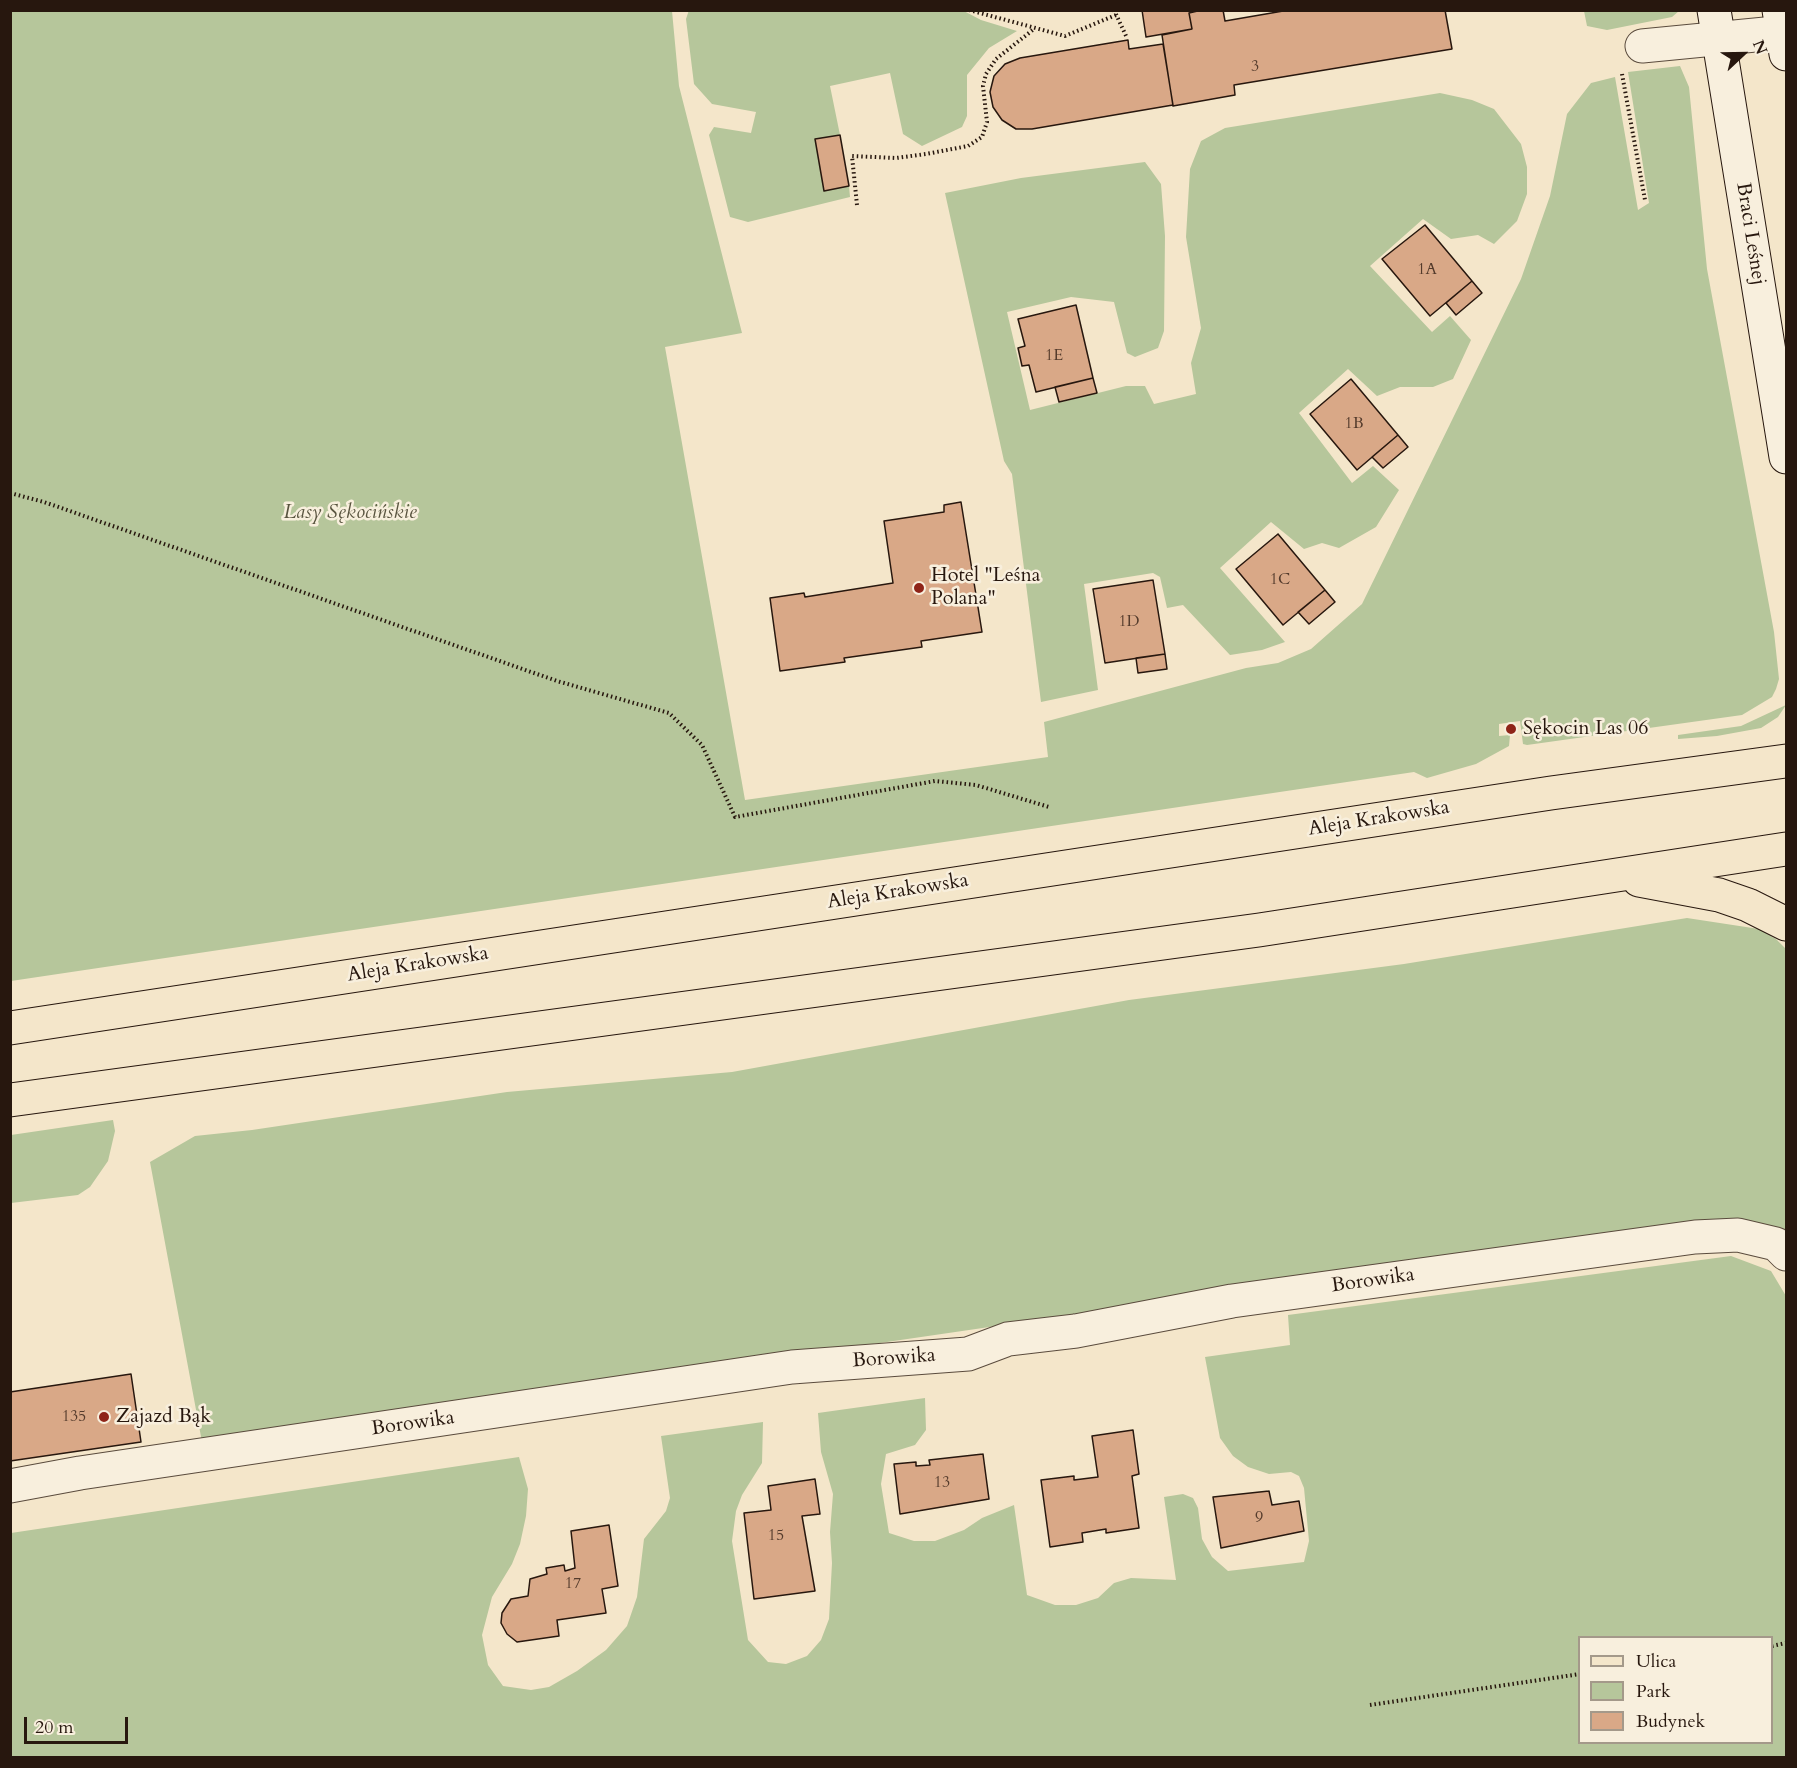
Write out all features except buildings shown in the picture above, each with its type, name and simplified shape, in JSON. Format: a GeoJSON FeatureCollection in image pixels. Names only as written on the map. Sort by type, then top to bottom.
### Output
{"type":"FeatureCollection","features":[{"type":"Feature","properties":{"kind":"main road","name":"Aleja Krakowska"},"geometry":{"type":"LineString","coordinates":[[10,1028],[1551,793],[1786,761]]}},
{"type":"Feature","properties":{"kind":"main road"},"geometry":{"type":"LineString","coordinates":[[10,1100],[1235,933],[1786,849]]}},
{"type":"Feature","properties":{"kind":"main road"},"geometry":{"type":"LineString","coordinates":[[1614,876],[1719,895],[1748,905],[1786,924]]}},
{"type":"Feature","properties":{"kind":"street"},"geometry":{"type":"LineString","coordinates":[[1642,46],[1716,25],[1784,32]]}},
{"type":"Feature","properties":{"kind":"street","name":"Braci Leśnej"},"geometry":{"type":"LineString","coordinates":[[1716,25],[1786,457]]}},
{"type":"Feature","properties":{"kind":"street","name":"Borowika"},"geometry":{"type":"LineString","coordinates":[[10,1486],[103,1470],[792,1367],[968,1354],[1008,1339],[1076,1331],[1232,1301],[1695,1237],[1738,1235],[1781,1249]]}},
{"type":"Feature","properties":{"kind":"path"},"geometry":{"type":"LineString","coordinates":[[969,10],[1065,36],[1115,13],[1127,38]]}},
{"type":"Feature","properties":{"kind":"path"},"geometry":{"type":"LineString","coordinates":[[857,205],[852,156],[896,158],[926,154],[968,146],[982,137],[987,122],[983,86],[986,74],[996,59],[1034,29]]}},
{"type":"Feature","properties":{"kind":"path"},"geometry":{"type":"LineString","coordinates":[[1622,72],[1644,200]]}},
{"type":"Feature","properties":{"kind":"path"},"geometry":{"type":"LineString","coordinates":[[10,493],[44,502],[557,681],[669,713],[702,745],[735,817],[935,781],[976,785],[1049,807]]}},
{"type":"Feature","properties":{"kind":"path"},"geometry":{"type":"LineString","coordinates":[[1370,1705],[1578,1674]]}},
{"type":"Feature","properties":{"kind":"green space"},"geometry":{"type":"Polygon","coordinates":[[[689,10],[962,10],[981,20],[1017,31],[989,48],[967,75],[967,116],[962,127],[922,146],[903,134],[890,73],[830,86],[840,135],[815,139],[824,190],[849,186],[850,197],[748,222],[730,217],[709,135],[714,127],[751,133],[756,112],[712,104],[694,84],[686,19],[689,10]]]}},
{"type":"Feature","properties":{"kind":"green space"},"geometry":{"type":"Polygon","coordinates":[[[1584,10],[1679,11],[1672,17],[1607,30],[1587,26],[1584,10]]]}},
{"type":"Feature","properties":{"kind":"green space","name":"Lasy Sękocińskie"},"geometry":{"type":"Polygon","coordinates":[[[10,11],[672,11],[679,86],[742,333],[665,347],[745,800],[1048,757],[1044,722],[1246,668],[1278,663],[1311,649],[1362,604],[1521,279],[1550,196],[1567,114],[1591,83],[1615,77],[1638,210],[1649,203],[1628,72],[1680,66],[1689,87],[1707,269],[1774,632],[1779,679],[1776,689],[1772,697],[1742,715],[1527,745],[1523,744],[1520,721],[1499,724],[1499,736],[1510,735],[1509,746],[1476,764],[1427,778],[1414,772],[11,981],[10,11]]]}},
{"type":"Feature","properties":{"kind":"green space"},"geometry":{"type":"Polygon","coordinates":[[[1440,93],[1472,100],[1494,109],[1521,144],[1527,167],[1527,194],[1517,221],[1494,244],[1478,235],[1451,239],[1423,219],[1370,266],[1432,332],[1450,316],[1471,340],[1453,379],[1433,387],[1400,387],[1377,396],[1348,369],[1299,413],[1352,483],[1373,466],[1399,490],[1376,527],[1339,548],[1322,543],[1304,549],[1271,522],[1220,568],[1285,642],[1262,650],[1230,655],[1183,605],[1167,608],[1160,577],[1153,573],[1084,584],[1098,690],[1041,702],[1012,474],[1004,461],[945,193],[1021,178],[1145,162],[1161,184],[1165,236],[1164,331],[1158,348],[1135,357],[1127,353],[1114,302],[1071,297],[1007,312],[1030,410],[1126,386],[1145,386],[1154,404],[1196,394],[1191,363],[1201,328],[1186,237],[1190,169],[1201,141],[1225,128],[1440,93]]]}},
{"type":"Feature","properties":{"kind":"green space"},"geometry":{"type":"Polygon","coordinates":[[[1786,705],[1778,717],[1761,728],[1717,736],[1678,739],[1678,735],[1741,726],[1786,705]]]}},
{"type":"Feature","properties":{"kind":"green space"},"geometry":{"type":"Polygon","coordinates":[[[1687,918],[1759,929],[1776,939],[1786,949],[1786,1234],[1284,1284],[202,1442],[150,1162],[195,1136],[252,1130],[507,1092],[732,1072],[1129,1000],[1404,964],[1687,918]]]}},
{"type":"Feature","properties":{"kind":"green space"},"geometry":{"type":"Polygon","coordinates":[[[113,1120],[115,1131],[108,1161],[90,1187],[78,1195],[11,1203],[11,1135],[113,1120]]]}},
{"type":"Feature","properties":{"kind":"green space"},"geometry":{"type":"Polygon","coordinates":[[[1731,1256],[1771,1271],[1786,1296],[1786,1757],[11,1757],[11,1533],[519,1457],[528,1489],[526,1516],[520,1544],[512,1564],[492,1597],[482,1635],[488,1665],[503,1686],[531,1690],[549,1687],[577,1671],[606,1650],[627,1626],[637,1597],[644,1539],[666,1511],[670,1498],[661,1436],[763,1422],[762,1463],[742,1495],[736,1511],[732,1541],[748,1640],[768,1662],[786,1664],[807,1656],[821,1640],[829,1619],[833,1494],[821,1452],[818,1413],[925,1398],[926,1430],[915,1445],[886,1454],[881,1484],[889,1533],[914,1541],[935,1541],[964,1530],[982,1518],[1014,1505],[1027,1595],[1055,1605],[1076,1605],[1098,1598],[1114,1583],[1131,1578],[1176,1580],[1164,1497],[1183,1494],[1193,1498],[1198,1508],[1202,1539],[1212,1557],[1228,1571],[1304,1562],[1309,1541],[1304,1488],[1299,1476],[1291,1472],[1269,1474],[1248,1467],[1233,1456],[1220,1438],[1205,1357],[1290,1345],[1288,1315],[1731,1256]]]}},
{"type":"Feature","properties":{"kind":"place","name":"Hotel \"Leśna Polana\""},"geometry":{"type":"Point","coordinates":[919,588]}},
{"type":"Feature","properties":{"kind":"place","name":"Sękocin Las 06"},"geometry":{"type":"Point","coordinates":[1511,729]}},
{"type":"Feature","properties":{"kind":"place","name":"Zajazd Bąk"},"geometry":{"type":"Point","coordinates":[104,1417]}}]}
